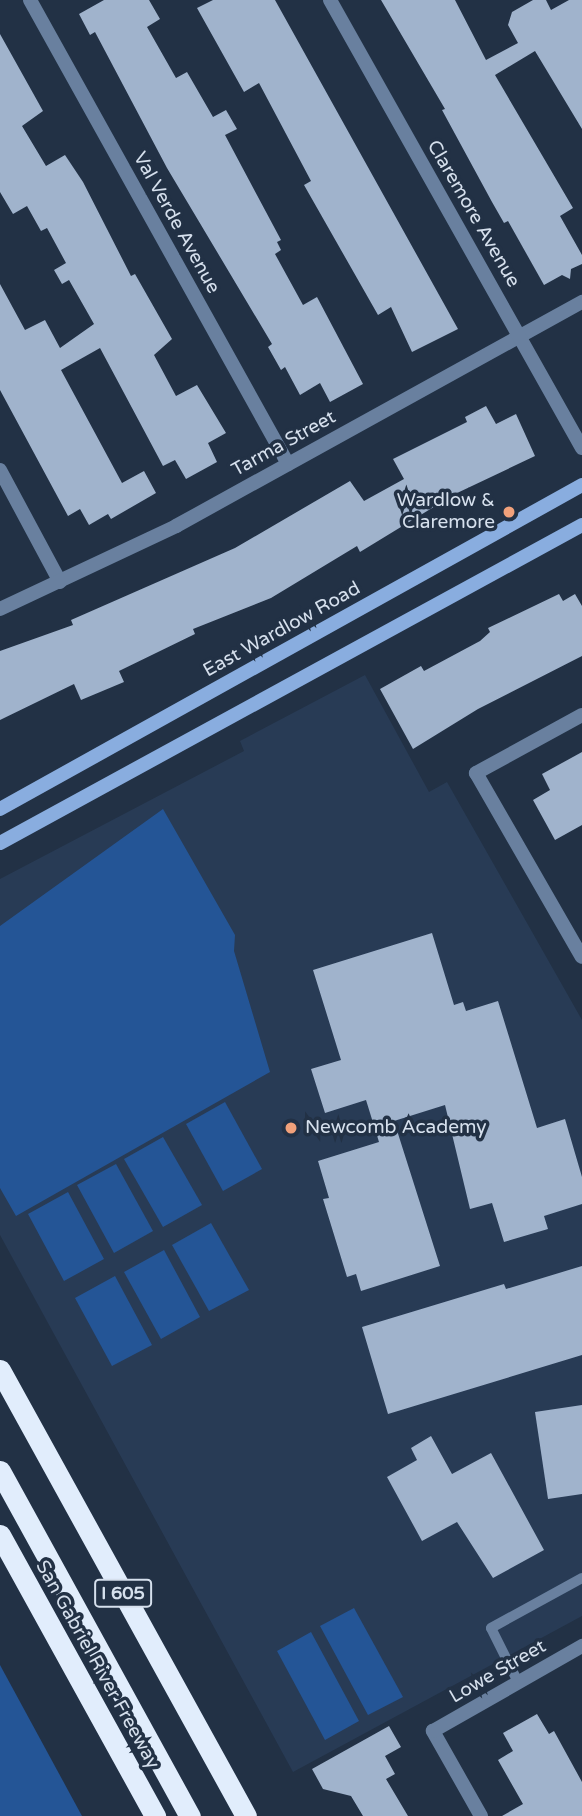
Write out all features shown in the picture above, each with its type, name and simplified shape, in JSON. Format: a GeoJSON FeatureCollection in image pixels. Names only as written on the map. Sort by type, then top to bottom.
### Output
{"type":"FeatureCollection","features":[{"type":"Feature","properties":{"kind":"highway","name":"I 605"},"geometry":{"type":"LineString","coordinates":[[0,1370],[246,1816]]}},
{"type":"Feature","properties":{"kind":"highway","name":"I 605"},"geometry":{"type":"LineString","coordinates":[[0,1471],[190,1816]]}},
{"type":"Feature","properties":{"kind":"highway","name":"San Gabriel River Freeway"},"geometry":{"type":"LineString","coordinates":[[0,1535],[155,1816]]}},
{"type":"Feature","properties":{"kind":"main road","name":"East Wardlow Road"},"geometry":{"type":"LineString","coordinates":[[0,809],[582,485]]}},
{"type":"Feature","properties":{"kind":"main road"},"geometry":{"type":"LineString","coordinates":[[0,843],[582,525]]}},
{"type":"Feature","properties":{"kind":"street","name":"Val Verde Avenue"},"geometry":{"type":"LineString","coordinates":[[30,0],[288,464]]}},
{"type":"Feature","properties":{"kind":"street","name":"Claremore Avenue"},"geometry":{"type":"LineString","coordinates":[[330,0],[582,448]]}},
{"type":"Feature","properties":{"kind":"street","name":"Tarma Street"},"geometry":{"type":"LineString","coordinates":[[0,609],[176,526],[582,302]]}},
{"type":"Feature","properties":{"kind":"street"},"geometry":{"type":"LineString","coordinates":[[0,470],[60,582]]}},
{"type":"Feature","properties":{"kind":"street"},"geometry":{"type":"LineString","coordinates":[[582,715],[476,773],[582,957]]}},
{"type":"Feature","properties":{"kind":"street","name":"Lowe Street"},"geometry":{"type":"LineString","coordinates":[[481,1816],[433,1731],[582,1646]]}},
{"type":"Feature","properties":{"kind":"lane"},"geometry":{"type":"LineString","coordinates":[[518,1682],[491,1628],[582,1578]]}},
{"type":"Feature","properties":{"kind":"shaded area","name":"Newcomb Academy"},"geometry":{"type":"Polygon","coordinates":[[[365,675],[429,792],[447,782],[582,1020],[582,1616],[293,1772],[0,1235],[0,879],[244,751],[240,741],[365,675]]]}},
{"type":"Feature","properties":{"kind":"shaded area"},"geometry":{"type":"Polygon","coordinates":[[[163,809],[235,935],[234,951],[270,1072],[16,1216],[0,1188],[0,926],[163,809]]]}},
{"type":"Feature","properties":{"kind":"shaded area"},"geometry":{"type":"Polygon","coordinates":[[[225,1102],[262,1169],[223,1191],[186,1124],[225,1102]]]}},
{"type":"Feature","properties":{"kind":"shaded area"},"geometry":{"type":"Polygon","coordinates":[[[163,1137],[202,1205],[163,1227],[124,1159],[163,1137]]]}},
{"type":"Feature","properties":{"kind":"shaded area"},"geometry":{"type":"Polygon","coordinates":[[[116,1164],[153,1231],[114,1253],[77,1185],[116,1164]]]}},
{"type":"Feature","properties":{"kind":"shaded area"},"geometry":{"type":"Polygon","coordinates":[[[68,1192],[104,1259],[64,1281],[28,1214],[68,1192]]]}},
{"type":"Feature","properties":{"kind":"shaded area"},"geometry":{"type":"Polygon","coordinates":[[[211,1223],[249,1290],[209,1311],[172,1245],[211,1223]]]}},
{"type":"Feature","properties":{"kind":"shaded area"},"geometry":{"type":"Polygon","coordinates":[[[164,1250],[200,1317],[161,1339],[124,1272],[164,1250]]]}},
{"type":"Feature","properties":{"kind":"shaded area"},"geometry":{"type":"Polygon","coordinates":[[[115,1276],[152,1345],[112,1366],[75,1298],[115,1276]]]}},
{"type":"Feature","properties":{"kind":"shaded area"},"geometry":{"type":"Polygon","coordinates":[[[354,1608],[403,1697],[368,1715],[320,1626],[354,1608]]]}},
{"type":"Feature","properties":{"kind":"shaded area"},"geometry":{"type":"Polygon","coordinates":[[[311,1632],[359,1721],[325,1740],[277,1651],[311,1632]]]}},
{"type":"Feature","properties":{"kind":"shaded area"},"geometry":{"type":"Polygon","coordinates":[[[0,1665],[82,1816],[0,1816],[0,1665]]]}},
{"type":"Feature","properties":{"kind":"building"},"geometry":{"type":"Polygon","coordinates":[[[104,0],[149,0],[160,19],[147,27],[176,78],[187,72],[213,117],[226,110],[237,129],[225,135],[281,240],[277,242],[281,250],[275,254],[303,305],[317,297],[363,384],[330,402],[320,383],[300,395],[285,367],[281,370],[268,347],[272,344],[167,168],[95,32],[90,35],[79,14],[104,0]]]}},
{"type":"Feature","properties":{"kind":"building"},"geometry":{"type":"Polygon","coordinates":[[[213,0],[275,0],[458,329],[412,352],[391,307],[378,315],[304,185],[311,181],[259,83],[244,92],[197,8],[213,0]]]}},
{"type":"Feature","properties":{"kind":"building"},"geometry":{"type":"Polygon","coordinates":[[[381,0],[455,0],[486,60],[518,43],[508,25],[512,12],[533,0],[546,0],[551,10],[569,0],[582,0],[582,129],[535,51],[495,75],[573,208],[560,216],[582,255],[582,264],[571,269],[570,279],[562,275],[544,285],[508,221],[504,223],[442,110],[445,109],[381,0]]]}},
{"type":"Feature","properties":{"kind":"building"},"geometry":{"type":"Polygon","coordinates":[[[0,34],[43,111],[22,126],[46,166],[65,155],[83,182],[131,276],[135,274],[172,339],[154,355],[176,396],[197,385],[226,433],[208,443],[217,462],[186,479],[175,460],[163,466],[100,348],[61,370],[122,483],[144,471],[156,493],[111,519],[108,514],[89,525],[80,509],[68,516],[0,390],[0,284],[25,330],[45,320],[60,348],[94,324],[69,280],[62,284],[54,270],[66,263],[47,228],[41,231],[27,206],[13,214],[0,192],[0,34]]]}},
{"type":"Feature","properties":{"kind":"building"},"geometry":{"type":"Polygon","coordinates":[[[486,406],[496,424],[516,414],[535,456],[455,494],[360,552],[357,546],[271,598],[193,629],[195,634],[119,671],[124,682],[81,700],[74,684],[0,720],[0,651],[73,625],[71,620],[235,548],[350,481],[364,501],[404,479],[393,459],[467,422],[465,417],[486,406]]]}},
{"type":"Feature","properties":{"kind":"building"},"geometry":{"type":"Polygon","coordinates":[[[559,594],[563,601],[575,594],[582,606],[582,656],[478,709],[413,749],[380,689],[421,666],[424,671],[480,641],[490,632],[488,628],[559,594]]]}},
{"type":"Feature","properties":{"kind":"building"},"geometry":{"type":"Polygon","coordinates":[[[582,752],[582,825],[555,840],[533,800],[550,790],[542,774],[582,752]]]}},
{"type":"Feature","properties":{"kind":"building"},"geometry":{"type":"Polygon","coordinates":[[[432,933],[454,1005],[463,1002],[466,1011],[498,1001],[537,1128],[565,1119],[582,1177],[582,1204],[544,1216],[548,1229],[504,1242],[492,1203],[470,1209],[445,1105],[394,1121],[440,1266],[361,1291],[356,1274],[347,1277],[323,1199],[329,1198],[318,1161],[379,1142],[366,1100],[325,1113],[311,1069],[341,1060],[313,970],[432,933]]]}},
{"type":"Feature","properties":{"kind":"building"},"geometry":{"type":"Polygon","coordinates":[[[582,1266],[582,1355],[388,1414],[362,1327],[504,1284],[506,1289],[582,1266]]]}},
{"type":"Feature","properties":{"kind":"building"},"geometry":{"type":"Polygon","coordinates":[[[582,1405],[582,1494],[548,1499],[535,1412],[582,1405]]]}},
{"type":"Feature","properties":{"kind":"building"},"geometry":{"type":"Polygon","coordinates":[[[431,1436],[452,1474],[491,1453],[544,1550],[493,1578],[457,1522],[422,1541],[387,1477],[417,1460],[411,1448],[431,1436]]]}},
{"type":"Feature","properties":{"kind":"building"},"geometry":{"type":"Polygon","coordinates":[[[537,1714],[549,1734],[554,1731],[582,1782],[582,1816],[502,1816],[523,1804],[498,1760],[513,1751],[503,1733],[537,1714]]]}},
{"type":"Feature","properties":{"kind":"building"},"geometry":{"type":"Polygon","coordinates":[[[389,1726],[401,1747],[385,1756],[395,1774],[386,1779],[408,1816],[363,1816],[351,1796],[323,1789],[312,1769],[389,1726]]]}},
{"type":"Feature","properties":{"kind":"place","name":"Wardlow & Claremore"},"geometry":{"type":"Point","coordinates":[509,512]}},
{"type":"Feature","properties":{"kind":"place","name":"Newcomb Academy"},"geometry":{"type":"Point","coordinates":[291,1128]}}]}
